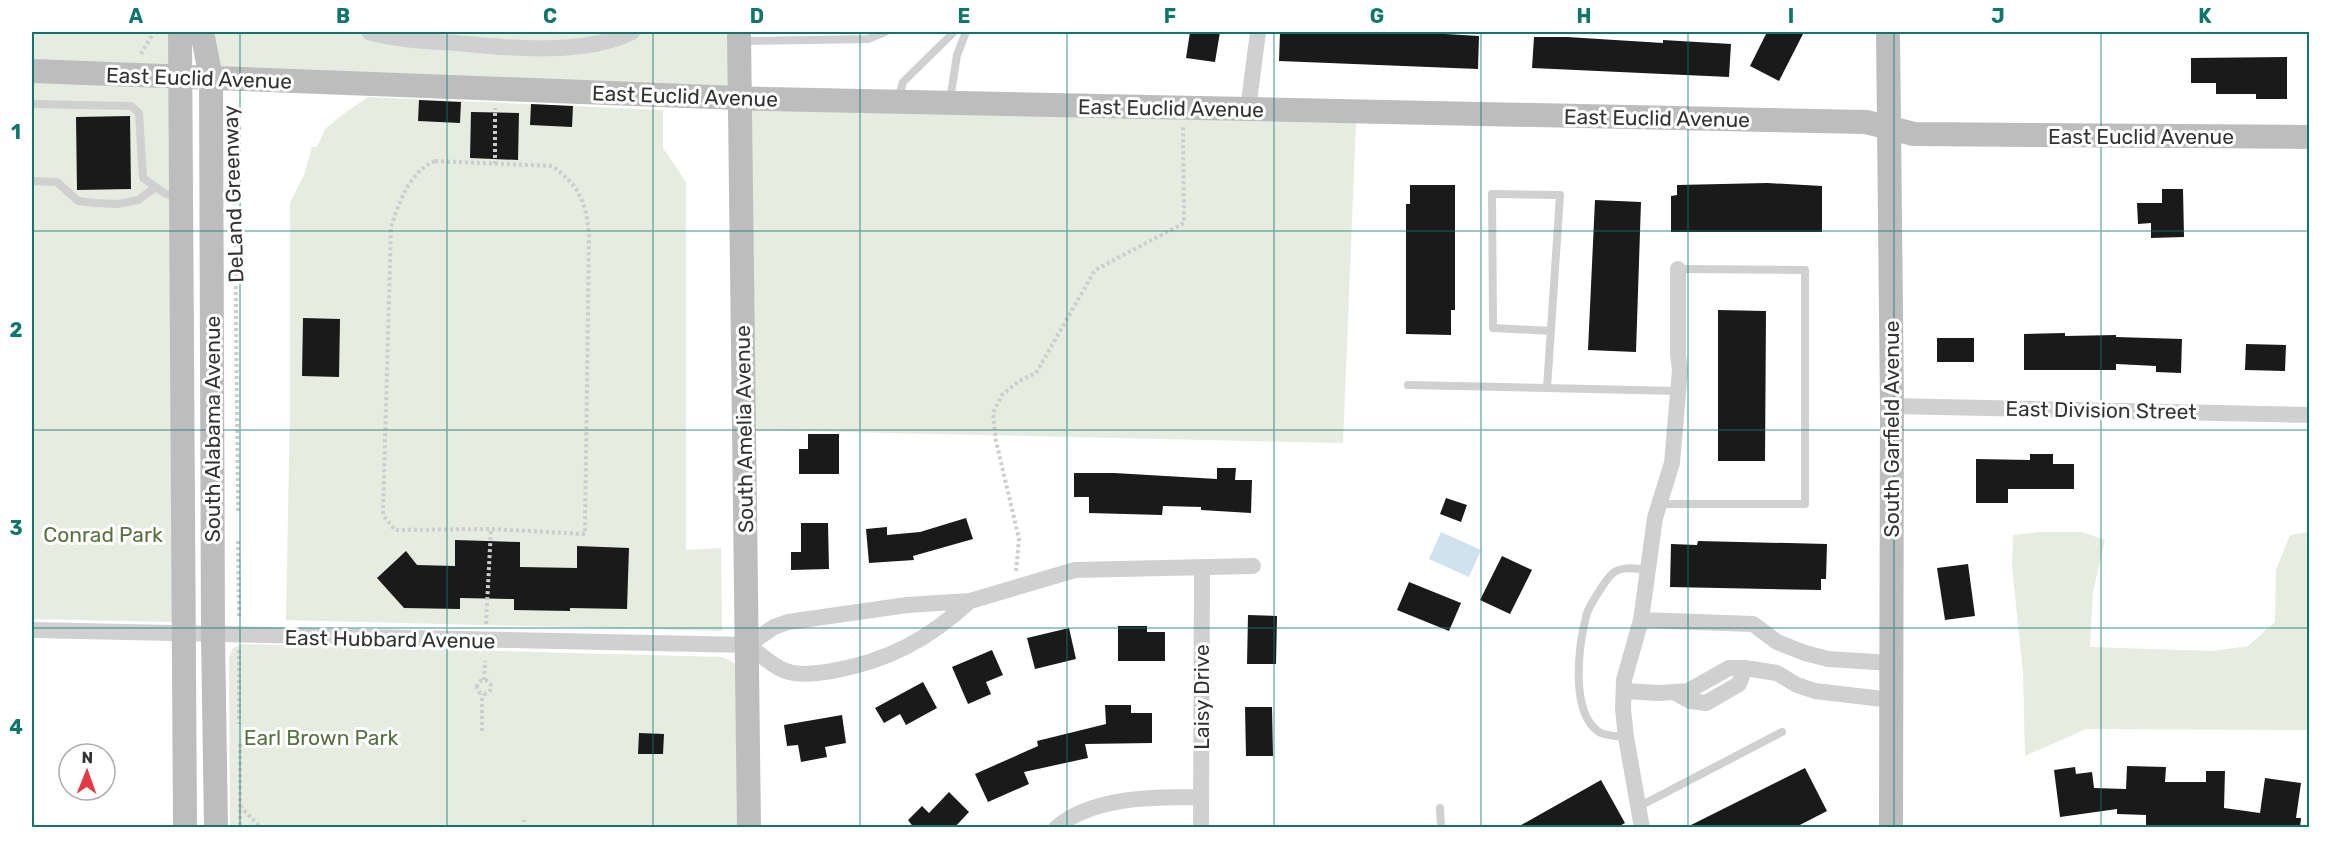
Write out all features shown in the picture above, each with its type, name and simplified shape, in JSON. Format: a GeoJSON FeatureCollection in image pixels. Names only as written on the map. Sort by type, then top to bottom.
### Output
{"type":"FeatureCollection","features":[{"type":"Feature","properties":{"kind":"street","name":"South Alabama Avenue"},"geometry":{"type":"LineString","coordinates":[[180,32],[185,828]]}},
{"type":"Feature","properties":{"kind":"street","name":"South Alabama Avenue"},"geometry":{"type":"LineString","coordinates":[[202,32],[211,78],[216,828]]}},
{"type":"Feature","properties":{"kind":"street"},"geometry":{"type":"LineString","coordinates":[[369,32],[392,38],[495,47],[561,48],[617,39],[632,32]]}},
{"type":"Feature","properties":{"kind":"street"},"geometry":{"type":"LineString","coordinates":[[1248,110],[1258,32]]}},
{"type":"Feature","properties":{"kind":"street","name":"South Garfield Avenue"},"geometry":{"type":"LineString","coordinates":[[1888,32],[1892,406],[1891,828]]}},
{"type":"Feature","properties":{"kind":"street","name":"South Amelia Avenue"},"geometry":{"type":"LineString","coordinates":[[739,36],[749,828]]}},
{"type":"Feature","properties":{"kind":"street","name":"East Euclid Avenue"},"geometry":{"type":"LineString","coordinates":[[32,71],[738,99],[1866,122],[1914,134],[2310,137]]}},
{"type":"Feature","properties":{"kind":"street"},"geometry":{"type":"LineString","coordinates":[[1642,828],[1640,806],[1626,737],[1624,680],[1641,620],[1655,518],[1672,463],[1680,370],[1678,269]]}},
{"type":"Feature","properties":{"kind":"street","name":"East Division Street"},"geometry":{"type":"LineString","coordinates":[[1892,406],[2310,415]]}},
{"type":"Feature","properties":{"kind":"street"},"geometry":{"type":"LineString","coordinates":[[970,600],[946,623],[921,639],[889,655],[856,667],[815,673],[786,671],[748,645],[774,627],[788,622],[907,605],[970,600],[1075,570],[1253,566]]}},
{"type":"Feature","properties":{"kind":"street","name":"Laisy Drive"},"geometry":{"type":"LineString","coordinates":[[1201,828],[1202,567]]}},
{"type":"Feature","properties":{"kind":"street"},"geometry":{"type":"LineString","coordinates":[[1641,620],[1753,624],[1778,642],[1806,653],[1828,659],[1891,663]]}},
{"type":"Feature","properties":{"kind":"street","name":"East Hubbard Avenue"},"geometry":{"type":"LineString","coordinates":[[32,630],[748,645]]}},
{"type":"Feature","properties":{"kind":"street"},"geometry":{"type":"LineString","coordinates":[[1624,691],[1688,691],[1729,668],[1745,668],[1778,673],[1797,685],[1815,691],[1891,700]]}},
{"type":"Feature","properties":{"kind":"street"},"geometry":{"type":"LineString","coordinates":[[1056,828],[1087,809],[1149,797],[1201,797]]}},
{"type":"Feature","properties":{"kind":"lane"},"geometry":{"type":"LineString","coordinates":[[739,36],[868,39],[885,32]]}},
{"type":"Feature","properties":{"kind":"lane"},"geometry":{"type":"LineString","coordinates":[[897,102],[903,82],[954,32]]}},
{"type":"Feature","properties":{"kind":"lane"},"geometry":{"type":"LineString","coordinates":[[950,103],[957,55],[966,32]]}},
{"type":"Feature","properties":{"kind":"lane"},"geometry":{"type":"LineString","coordinates":[[32,104],[131,106],[139,113],[143,178],[180,199]]}},
{"type":"Feature","properties":{"kind":"lane"},"geometry":{"type":"LineString","coordinates":[[32,181],[57,182],[78,201],[95,203],[118,204],[138,200],[156,187]]}},
{"type":"Feature","properties":{"kind":"lane"},"geometry":{"type":"LineString","coordinates":[[1547,388],[1551,331],[1560,195],[1492,194],[1493,328],[1551,331]]}},
{"type":"Feature","properties":{"kind":"lane"},"geometry":{"type":"LineString","coordinates":[[1659,504],[1805,504],[1805,270],[1678,269]]}},
{"type":"Feature","properties":{"kind":"lane"},"geometry":{"type":"LineString","coordinates":[[1408,385],[1678,391]]}},
{"type":"Feature","properties":{"kind":"lane"},"geometry":{"type":"LineString","coordinates":[[1626,737],[1600,733],[1588,720],[1580,695],[1579,653],[1588,610],[1612,574],[1622,569],[1648,570]]}},
{"type":"Feature","properties":{"kind":"lane"},"geometry":{"type":"LineString","coordinates":[[1640,806],[1782,732]]}},
{"type":"Feature","properties":{"kind":"lane"},"geometry":{"type":"LineString","coordinates":[[1440,808],[1441,828]]}},
{"type":"Feature","properties":{"kind":"path","name":"DeLand Greenway"},"geometry":{"type":"LineString","coordinates":[[232,103],[235,117],[238,513]]}},
{"type":"Feature","properties":{"kind":"path"},"geometry":{"type":"LineString","coordinates":[[1015,586],[1019,539],[996,441],[993,413],[1002,395],[1019,381],[1036,373],[1095,270],[1184,223],[1183,108]]}},
{"type":"Feature","properties":{"kind":"path"},"geometry":{"type":"LineString","coordinates":[[435,161],[552,166],[567,177],[587,209],[590,234],[585,534],[491,529],[395,530],[382,515],[392,227],[397,206],[412,180],[423,166],[435,161]]}},
{"type":"Feature","properties":{"kind":"path"},"geometry":{"type":"LineString","coordinates":[[485,630],[491,529]]}},
{"type":"Feature","properties":{"kind":"path"},"geometry":{"type":"LineString","coordinates":[[238,542],[238,617]]}},
{"type":"Feature","properties":{"kind":"path"},"geometry":{"type":"LineString","coordinates":[[239,643],[239,724]]}},
{"type":"Feature","properties":{"kind":"path"},"geometry":{"type":"LineString","coordinates":[[484,680],[485,661]]}},
{"type":"Feature","properties":{"kind":"path"},"geometry":{"type":"LineString","coordinates":[[482,694],[489,692],[491,688],[490,683],[484,680]]}},
{"type":"Feature","properties":{"kind":"path"},"geometry":{"type":"LineString","coordinates":[[482,694],[477,690],[477,685],[484,680]]}},
{"type":"Feature","properties":{"kind":"path"},"geometry":{"type":"LineString","coordinates":[[482,694],[482,730]]}},
{"type":"Feature","properties":{"kind":"path"},"geometry":{"type":"LineString","coordinates":[[240,744],[240,828]]}},
{"type":"Feature","properties":{"kind":"path"},"geometry":{"type":"LineString","coordinates":[[240,805],[261,828]]}},
{"type":"Feature","properties":{"kind":"path"},"geometry":{"type":"LineString","coordinates":[[524,820],[524,828]]}},
{"type":"Feature","properties":{"kind":"green space"},"geometry":{"type":"Polygon","coordinates":[[[32,32],[170,32],[171,66],[32,60],[32,32]]]}},
{"type":"Feature","properties":{"kind":"green space"},"geometry":{"type":"Polygon","coordinates":[[[212,32],[729,32],[729,87],[218,67],[212,32]]]}},
{"type":"Feature","properties":{"kind":"green space","name":"Conrad Park"},"geometry":{"type":"Polygon","coordinates":[[[32,76],[165,84],[170,93],[176,616],[171,622],[32,619],[32,76]]]}},
{"type":"Feature","properties":{"kind":"green space"},"geometry":{"type":"Polygon","coordinates":[[[368,97],[663,110],[663,148],[686,182],[686,550],[721,548],[722,631],[286,620],[290,409],[290,203],[304,175],[312,147],[317,147],[325,129],[368,97]]]}},
{"type":"Feature","properties":{"kind":"green space"},"geometry":{"type":"Polygon","coordinates":[[[748,110],[1356,123],[1343,443],[754,430],[748,110]]]}},
{"type":"Feature","properties":{"kind":"green space"},"geometry":{"type":"Polygon","coordinates":[[[2040,532],[2082,532],[2105,540],[2093,592],[2090,647],[2212,651],[2248,646],[2275,622],[2276,570],[2290,535],[2309,532],[2309,730],[2086,729],[2025,756],[2023,673],[2012,566],[2013,535],[2040,532]]]}},
{"type":"Feature","properties":{"kind":"green space","name":"Earl Brown Park"},"geometry":{"type":"Polygon","coordinates":[[[243,644],[723,657],[737,667],[738,827],[230,827],[229,659],[233,649],[243,644]]]}},
{"type":"Feature","properties":{"kind":"water"},"geometry":{"type":"Polygon","coordinates":[[[1441,532],[1481,550],[1469,577],[1429,559],[1441,532]]]}},
{"type":"Feature","properties":{"kind":"building"},"geometry":{"type":"Polygon","coordinates":[[[1190,32],[1220,32],[1215,62],[1186,58],[1190,32]]]}},
{"type":"Feature","properties":{"kind":"building"},"geometry":{"type":"Polygon","coordinates":[[[1280,32],[1412,34],[1412,32],[1479,36],[1478,69],[1279,61],[1280,32]]]}},
{"type":"Feature","properties":{"kind":"building"},"geometry":{"type":"Polygon","coordinates":[[[1767,32],[1804,32],[1779,81],[1750,66],[1767,32]]]}},
{"type":"Feature","properties":{"kind":"building"},"geometry":{"type":"Polygon","coordinates":[[[1534,37],[1731,44],[1729,77],[1532,68],[1534,37]]]}},
{"type":"Feature","properties":{"kind":"building"},"geometry":{"type":"Polygon","coordinates":[[[2287,57],[2287,99],[2256,99],[2256,94],[2216,94],[2216,83],[2191,83],[2191,58],[2287,57]]]}},
{"type":"Feature","properties":{"kind":"building"},"geometry":{"type":"Polygon","coordinates":[[[419,100],[461,102],[460,123],[418,121],[419,100]]]}},
{"type":"Feature","properties":{"kind":"building"},"geometry":{"type":"Polygon","coordinates":[[[531,104],[573,106],[572,127],[530,125],[531,104]]]}},
{"type":"Feature","properties":{"kind":"building"},"geometry":{"type":"Polygon","coordinates":[[[471,112],[519,113],[518,160],[470,158],[471,112]]]}},
{"type":"Feature","properties":{"kind":"building"},"geometry":{"type":"Polygon","coordinates":[[[130,116],[131,189],[77,190],[76,117],[130,116]]]}},
{"type":"Feature","properties":{"kind":"building"},"geometry":{"type":"Polygon","coordinates":[[[1767,183],[1822,186],[1822,232],[1671,232],[1671,196],[1677,195],[1677,185],[1767,183]]]}},
{"type":"Feature","properties":{"kind":"building"},"geometry":{"type":"Polygon","coordinates":[[[1410,185],[1455,185],[1455,310],[1451,310],[1451,335],[1406,334],[1406,204],[1410,204],[1410,185]]]}},
{"type":"Feature","properties":{"kind":"building"},"geometry":{"type":"Polygon","coordinates":[[[2162,189],[2183,189],[2184,237],[2151,238],[2151,223],[2138,224],[2137,203],[2162,203],[2162,189]]]}},
{"type":"Feature","properties":{"kind":"building"},"geometry":{"type":"Polygon","coordinates":[[[1595,200],[1641,202],[1636,352],[1588,350],[1595,200]]]}},
{"type":"Feature","properties":{"kind":"building"},"geometry":{"type":"Polygon","coordinates":[[[1718,310],[1766,311],[1765,461],[1718,461],[1718,310]]]}},
{"type":"Feature","properties":{"kind":"building"},"geometry":{"type":"Polygon","coordinates":[[[303,318],[340,319],[339,377],[302,376],[303,318]]]}},
{"type":"Feature","properties":{"kind":"building"},"geometry":{"type":"Polygon","coordinates":[[[2065,333],[2065,336],[2116,335],[2116,337],[2182,339],[2181,373],[2156,372],[2156,366],[2116,364],[2116,370],[2024,370],[2024,334],[2065,333]]]}},
{"type":"Feature","properties":{"kind":"building"},"geometry":{"type":"Polygon","coordinates":[[[1937,338],[1974,338],[1974,362],[1937,362],[1937,338]]]}},
{"type":"Feature","properties":{"kind":"building"},"geometry":{"type":"Polygon","coordinates":[[[2246,344],[2286,345],[2285,371],[2245,370],[2246,344]]]}},
{"type":"Feature","properties":{"kind":"building"},"geometry":{"type":"Polygon","coordinates":[[[808,434],[839,434],[839,474],[799,474],[799,449],[808,449],[808,434]]]}},
{"type":"Feature","properties":{"kind":"building"},"geometry":{"type":"Polygon","coordinates":[[[2030,454],[2053,454],[2053,464],[2074,464],[2074,489],[2008,489],[2008,503],[1976,503],[1976,459],[2030,460],[2030,454]]]}},
{"type":"Feature","properties":{"kind":"building"},"geometry":{"type":"Polygon","coordinates":[[[1217,468],[1236,468],[1235,480],[1252,480],[1251,513],[1201,510],[1201,507],[1163,506],[1162,515],[1089,513],[1089,497],[1074,497],[1074,473],[1217,479],[1217,468]]]}},
{"type":"Feature","properties":{"kind":"building"},"geometry":{"type":"Polygon","coordinates":[[[1446,498],[1467,505],[1461,522],[1440,514],[1446,498]]]}},
{"type":"Feature","properties":{"kind":"building"},"geometry":{"type":"Polygon","coordinates":[[[966,518],[973,539],[913,556],[914,560],[869,563],[866,529],[887,527],[887,535],[920,532],[966,518]]]}},
{"type":"Feature","properties":{"kind":"building"},"geometry":{"type":"Polygon","coordinates":[[[801,523],[828,523],[829,569],[791,570],[791,552],[801,552],[801,523]]]}},
{"type":"Feature","properties":{"kind":"building"},"geometry":{"type":"Polygon","coordinates":[[[455,540],[520,542],[520,567],[577,568],[577,546],[629,548],[627,609],[514,610],[514,599],[460,598],[460,609],[404,608],[377,578],[406,551],[417,565],[455,566],[455,540]]]}},
{"type":"Feature","properties":{"kind":"building"},"geometry":{"type":"Polygon","coordinates":[[[1698,541],[1827,544],[1826,579],[1821,579],[1821,590],[1670,587],[1671,544],[1697,545],[1698,541]]]}},
{"type":"Feature","properties":{"kind":"building"},"geometry":{"type":"Polygon","coordinates":[[[1502,556],[1532,570],[1510,614],[1480,600],[1502,556]]]}},
{"type":"Feature","properties":{"kind":"building"},"geometry":{"type":"Polygon","coordinates":[[[1968,564],[1975,616],[1945,620],[1937,568],[1968,564]]]}},
{"type":"Feature","properties":{"kind":"building"},"geometry":{"type":"Polygon","coordinates":[[[1409,582],[1461,603],[1449,631],[1397,610],[1409,582]]]}},
{"type":"Feature","properties":{"kind":"building"},"geometry":{"type":"Polygon","coordinates":[[[1248,615],[1277,616],[1276,664],[1247,664],[1248,615]]]}},
{"type":"Feature","properties":{"kind":"building"},"geometry":{"type":"Polygon","coordinates":[[[1118,626],[1147,626],[1147,632],[1165,632],[1165,661],[1118,661],[1118,626]]]}},
{"type":"Feature","properties":{"kind":"building"},"geometry":{"type":"Polygon","coordinates":[[[1069,628],[1076,659],[1035,669],[1027,638],[1069,628]]]}},
{"type":"Feature","properties":{"kind":"building"},"geometry":{"type":"Polygon","coordinates":[[[992,650],[1003,675],[986,682],[991,694],[968,704],[952,667],[992,650]]]}},
{"type":"Feature","properties":{"kind":"building"},"geometry":{"type":"Polygon","coordinates":[[[923,682],[937,708],[906,725],[900,714],[884,723],[875,708],[923,682]]]}},
{"type":"Feature","properties":{"kind":"building"},"geometry":{"type":"Polygon","coordinates":[[[1105,705],[1131,705],[1131,713],[1152,713],[1152,743],[1085,744],[1088,758],[1024,772],[1029,784],[988,802],[975,774],[1038,746],[1037,741],[1106,724],[1105,705]]]}},
{"type":"Feature","properties":{"kind":"building"},"geometry":{"type":"Polygon","coordinates":[[[1245,707],[1272,707],[1273,756],[1246,756],[1245,707]]]}},
{"type":"Feature","properties":{"kind":"building"},"geometry":{"type":"Polygon","coordinates":[[[842,715],[846,743],[825,747],[827,757],[801,762],[798,745],[787,746],[784,725],[842,715]]]}},
{"type":"Feature","properties":{"kind":"building"},"geometry":{"type":"Polygon","coordinates":[[[639,733],[664,734],[663,754],[638,754],[639,733]]]}},
{"type":"Feature","properties":{"kind":"building"},"geometry":{"type":"Polygon","coordinates":[[[2127,766],[2166,767],[2165,782],[2206,782],[2206,771],[2225,771],[2224,808],[2260,813],[2265,778],[2301,783],[2296,818],[2301,818],[2300,828],[2146,828],[2146,815],[2117,814],[2117,809],[2060,817],[2054,770],[2075,767],[2076,774],[2092,772],[2094,788],[2126,789],[2127,766]]]}},
{"type":"Feature","properties":{"kind":"building"},"geometry":{"type":"Polygon","coordinates":[[[1805,768],[1827,811],[1794,828],[1685,828],[1805,768]]]}},
{"type":"Feature","properties":{"kind":"building"},"geometry":{"type":"Polygon","coordinates":[[[1601,780],[1625,823],[1616,828],[1516,828],[1601,780]]]}},
{"type":"Feature","properties":{"kind":"building"},"geometry":{"type":"Polygon","coordinates":[[[949,792],[969,812],[954,828],[914,828],[908,820],[922,806],[929,813],[949,792]]]}}]}
